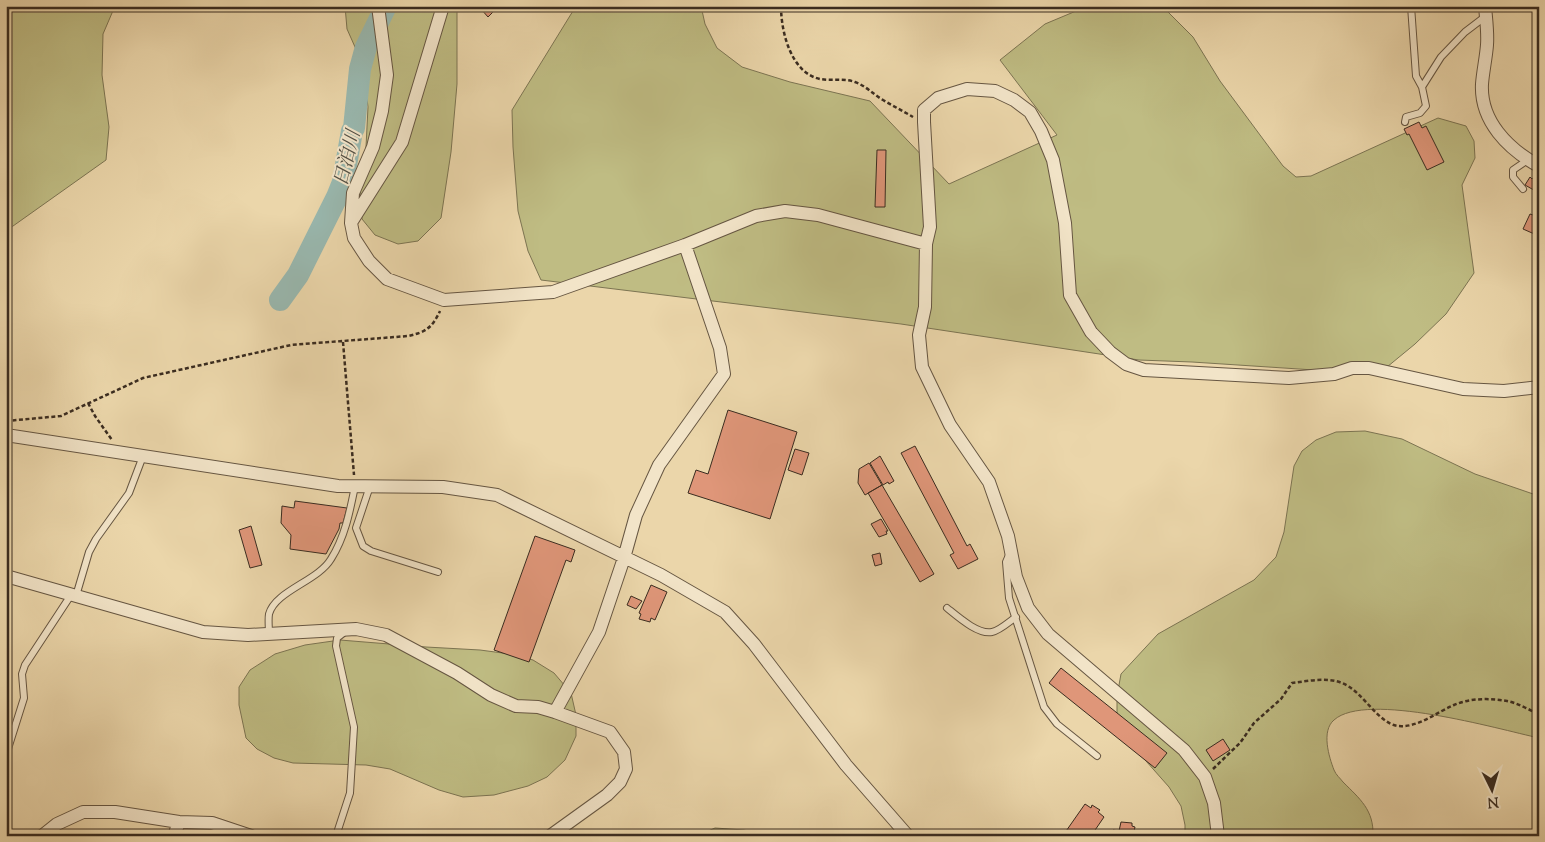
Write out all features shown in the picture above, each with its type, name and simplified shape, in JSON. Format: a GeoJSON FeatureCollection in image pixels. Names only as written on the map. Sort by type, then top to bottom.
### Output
{"type":"FeatureCollection","features":[{"type":"Feature","properties":{"kind":"street"},"geometry":{"type":"LineString","coordinates":[[378,6],[387,74],[382,111],[373,147],[356,182],[353,193],[351,223],[354,238],[369,261],[387,278],[444,300],[553,292],[686,245],[756,216],[785,211],[818,215],[926,244]]}},
{"type":"Feature","properties":{"kind":"street"},"geometry":{"type":"LineString","coordinates":[[351,223],[402,142],[443,6]]}},
{"type":"Feature","properties":{"kind":"street"},"geometry":{"type":"LineString","coordinates":[[1485,11],[1487,44],[1482,86],[1484,109],[1494,129],[1507,143],[1534,162]]}},
{"type":"Feature","properties":{"kind":"street"},"geometry":{"type":"LineString","coordinates":[[1218,836],[1214,803],[1205,777],[1184,750],[1048,634],[1028,608],[1016,577],[1010,549],[989,482],[950,424],[922,368],[919,335],[925,307],[926,244],[930,227],[924,110],[938,98],[967,89],[995,91],[1014,100],[1030,112],[1042,131],[1053,160],[1065,224],[1070,295],[1091,332],[1110,352],[1126,364],[1144,370],[1289,378],[1334,374],[1352,368],[1369,368],[1463,389],[1504,391],[1539,387]]}},
{"type":"Feature","properties":{"kind":"street"},"geometry":{"type":"LineString","coordinates":[[554,712],[599,632],[624,558],[636,515],[659,465],[724,374],[720,348],[686,245]]}},
{"type":"Feature","properties":{"kind":"street"},"geometry":{"type":"LineString","coordinates":[[6,435],[338,486],[443,487],[497,495],[661,575],[726,612],[754,644],[846,765],[908,836]]}},
{"type":"Feature","properties":{"kind":"street"},"geometry":{"type":"LineString","coordinates":[[6,576],[204,632],[248,635],[356,629],[386,635],[457,673],[491,695],[516,706],[538,707],[610,732],[624,752],[626,768],[620,782],[607,795],[550,836]]}},
{"type":"Feature","properties":{"kind":"street"},"geometry":{"type":"LineString","coordinates":[[42,836],[57,824],[82,812],[115,812],[179,822],[212,823],[251,836]]}},
{"type":"Feature","properties":{"kind":"street"},"geometry":{"type":"LineString","coordinates":[[174,836],[179,822]]}},
{"type":"Feature","properties":{"kind":"lane"},"geometry":{"type":"LineString","coordinates":[[1405,122],[1406,117],[1420,113],[1426,106],[1422,87],[1416,76],[1411,6]]}},
{"type":"Feature","properties":{"kind":"lane"},"geometry":{"type":"LineString","coordinates":[[1422,87],[1441,57],[1485,11]]}},
{"type":"Feature","properties":{"kind":"lane"},"geometry":{"type":"LineString","coordinates":[[1523,189],[1512,177],[1514,170],[1534,162]]}},
{"type":"Feature","properties":{"kind":"lane"},"geometry":{"type":"LineString","coordinates":[[6,755],[24,698],[22,674],[25,665],[74,595],[89,552],[129,492],[143,456]]}},
{"type":"Feature","properties":{"kind":"lane"},"geometry":{"type":"LineString","coordinates":[[269,634],[269,614],[279,598],[320,572],[331,560],[347,524],[355,486]]}},
{"type":"Feature","properties":{"kind":"lane"},"geometry":{"type":"LineString","coordinates":[[370,486],[356,528],[363,546],[438,572]]}},
{"type":"Feature","properties":{"kind":"lane"},"geometry":{"type":"LineString","coordinates":[[1010,549],[1006,562],[1009,598],[1044,707],[1057,724],[1097,756]]}},
{"type":"Feature","properties":{"kind":"lane"},"geometry":{"type":"LineString","coordinates":[[948,608],[963,622],[984,632],[993,632],[1016,617]]}},
{"type":"Feature","properties":{"kind":"lane"},"geometry":{"type":"LineString","coordinates":[[336,836],[350,793],[354,741],[354,727],[336,646],[337,638],[348,629]]}},
{"type":"Feature","properties":{"kind":"path"},"geometry":{"type":"LineString","coordinates":[[782,6],[785,37],[793,56],[806,72],[819,79],[852,81],[860,84],[867,87],[881,100],[924,122]]}},
{"type":"Feature","properties":{"kind":"path"},"geometry":{"type":"LineString","coordinates":[[6,421],[61,416],[143,378],[291,346],[408,336],[421,333],[434,324],[444,300]]}},
{"type":"Feature","properties":{"kind":"path"},"geometry":{"type":"LineString","coordinates":[[343,342],[355,486]]}},
{"type":"Feature","properties":{"kind":"path"},"geometry":{"type":"LineString","coordinates":[[88,403],[95,416],[122,453]]}},
{"type":"Feature","properties":{"kind":"path"},"geometry":{"type":"LineString","coordinates":[[1205,777],[1240,743],[1254,722],[1281,699],[1292,683],[1318,680],[1341,682],[1358,693],[1389,724],[1401,726],[1418,723],[1468,700],[1508,701],[1539,714]]}},
{"type":"Feature","properties":{"kind":"shaded area"},"geometry":{"type":"Polygon","coordinates":[[[6,6],[115,6],[103,34],[102,75],[109,127],[106,160],[6,231],[6,6]]]}},
{"type":"Feature","properties":{"kind":"shaded area"},"geometry":{"type":"Polygon","coordinates":[[[345,6],[457,6],[457,84],[451,152],[441,218],[418,241],[398,244],[375,235],[362,219],[360,192],[366,147],[368,107],[363,65],[347,29],[345,6]]]}},
{"type":"Feature","properties":{"kind":"shaded area"},"geometry":{"type":"Polygon","coordinates":[[[576,6],[701,6],[705,24],[717,48],[742,67],[790,82],[870,101],[949,184],[1057,135],[1000,60],[1045,24],[1088,6],[1162,6],[1193,37],[1220,81],[1283,166],[1296,177],[1311,176],[1438,118],[1466,126],[1474,141],[1475,158],[1462,185],[1474,273],[1446,314],[1415,344],[1387,367],[1360,373],[1139,360],[901,324],[541,280],[528,251],[518,211],[512,110],[576,6]]]}},
{"type":"Feature","properties":{"kind":"shaded area"},"geometry":{"type":"Polygon","coordinates":[[[1365,431],[1402,439],[1475,474],[1539,496],[1539,738],[1433,715],[1374,709],[1350,712],[1334,720],[1330,725],[1327,737],[1328,751],[1336,773],[1365,806],[1371,819],[1373,836],[1185,836],[1181,806],[1169,787],[1123,735],[1117,713],[1117,696],[1121,674],[1158,634],[1254,580],[1276,557],[1284,532],[1294,466],[1302,451],[1316,440],[1336,432],[1365,431]]]}},
{"type":"Feature","properties":{"kind":"shaded area"},"geometry":{"type":"Polygon","coordinates":[[[340,640],[480,650],[510,654],[533,660],[554,673],[571,693],[576,715],[576,736],[565,760],[547,777],[528,786],[494,795],[463,797],[439,790],[390,769],[366,765],[293,763],[274,758],[257,749],[246,738],[239,705],[239,687],[250,670],[275,654],[305,645],[340,640]]]}},
{"type":"Feature","properties":{"kind":"shaded area"},"geometry":{"type":"Polygon","coordinates":[[[715,828],[744,830],[766,836],[697,836],[715,828]]]}},
{"type":"Feature","properties":{"kind":"building"},"geometry":{"type":"Polygon","coordinates":[[[484,6],[495,6],[497,8],[488,17],[481,9],[484,6]]]}},
{"type":"Feature","properties":{"kind":"building"},"geometry":{"type":"Polygon","coordinates":[[[1419,122],[1422,128],[1426,126],[1444,162],[1427,170],[1409,134],[1407,135],[1404,129],[1419,122]]]}},
{"type":"Feature","properties":{"kind":"building"},"geometry":{"type":"Polygon","coordinates":[[[877,150],[886,150],[885,207],[875,207],[877,150]]]}},
{"type":"Feature","properties":{"kind":"building"},"geometry":{"type":"Polygon","coordinates":[[[1530,177],[1539,180],[1539,193],[1525,185],[1530,177]]]}},
{"type":"Feature","properties":{"kind":"building"},"geometry":{"type":"Polygon","coordinates":[[[1530,214],[1539,217],[1539,236],[1523,229],[1530,214]]]}},
{"type":"Feature","properties":{"kind":"building"},"geometry":{"type":"Polygon","coordinates":[[[728,410],[797,432],[770,519],[688,493],[696,470],[708,474],[728,410]]]}},
{"type":"Feature","properties":{"kind":"building"},"geometry":{"type":"Polygon","coordinates":[[[915,446],[967,546],[970,544],[978,559],[958,569],[950,555],[954,553],[901,453],[915,446]]]}},
{"type":"Feature","properties":{"kind":"building"},"geometry":{"type":"Polygon","coordinates":[[[795,449],[809,453],[802,475],[788,470],[795,449]]]}},
{"type":"Feature","properties":{"kind":"building"},"geometry":{"type":"Polygon","coordinates":[[[880,456],[894,481],[889,484],[888,482],[883,485],[870,463],[880,456]]]}},
{"type":"Feature","properties":{"kind":"building"},"geometry":{"type":"Polygon","coordinates":[[[869,463],[882,485],[865,495],[858,483],[859,469],[869,463]]]}},
{"type":"Feature","properties":{"kind":"building"},"geometry":{"type":"Polygon","coordinates":[[[882,485],[934,574],[920,582],[868,493],[882,485]]]}},
{"type":"Feature","properties":{"kind":"building"},"geometry":{"type":"Polygon","coordinates":[[[295,501],[347,508],[343,523],[340,523],[339,529],[326,554],[290,549],[291,535],[281,523],[282,506],[294,508],[295,501]]]}},
{"type":"Feature","properties":{"kind":"building"},"geometry":{"type":"Polygon","coordinates":[[[881,519],[888,531],[886,531],[887,534],[879,537],[871,524],[881,519]]]}},
{"type":"Feature","properties":{"kind":"building"},"geometry":{"type":"Polygon","coordinates":[[[251,526],[262,565],[250,568],[239,530],[251,526]]]}},
{"type":"Feature","properties":{"kind":"building"},"geometry":{"type":"Polygon","coordinates":[[[535,536],[575,550],[571,562],[566,560],[529,662],[494,650],[535,536]]]}},
{"type":"Feature","properties":{"kind":"building"},"geometry":{"type":"Polygon","coordinates":[[[880,553],[882,564],[875,566],[872,555],[880,553]]]}},
{"type":"Feature","properties":{"kind":"building"},"geometry":{"type":"Polygon","coordinates":[[[651,585],[667,592],[655,620],[651,618],[650,622],[639,619],[641,614],[639,613],[651,585]]]}},
{"type":"Feature","properties":{"kind":"building"},"geometry":{"type":"Polygon","coordinates":[[[631,596],[642,601],[636,609],[627,605],[631,596]]]}},
{"type":"Feature","properties":{"kind":"building"},"geometry":{"type":"Polygon","coordinates":[[[1061,668],[1167,753],[1155,768],[1049,683],[1061,668]]]}},
{"type":"Feature","properties":{"kind":"building"},"geometry":{"type":"Polygon","coordinates":[[[1223,739],[1230,750],[1213,761],[1206,750],[1223,739]]]}},
{"type":"Feature","properties":{"kind":"building"},"geometry":{"type":"Polygon","coordinates":[[[1085,804],[1091,808],[1092,805],[1100,810],[1098,812],[1104,817],[1091,836],[1067,836],[1064,834],[1085,804]]]}},
{"type":"Feature","properties":{"kind":"building"},"geometry":{"type":"Polygon","coordinates":[[[1121,822],[1132,823],[1132,826],[1135,827],[1133,836],[1112,836],[1113,830],[1119,831],[1121,822]]]}},
{"type":"Feature","properties":{"kind":"waterway","name":"日泊川"},"geometry":{"type":"LineString","coordinates":[[280,300],[298,275],[343,182],[354,128],[360,69],[366,47],[386,6]]}}]}
